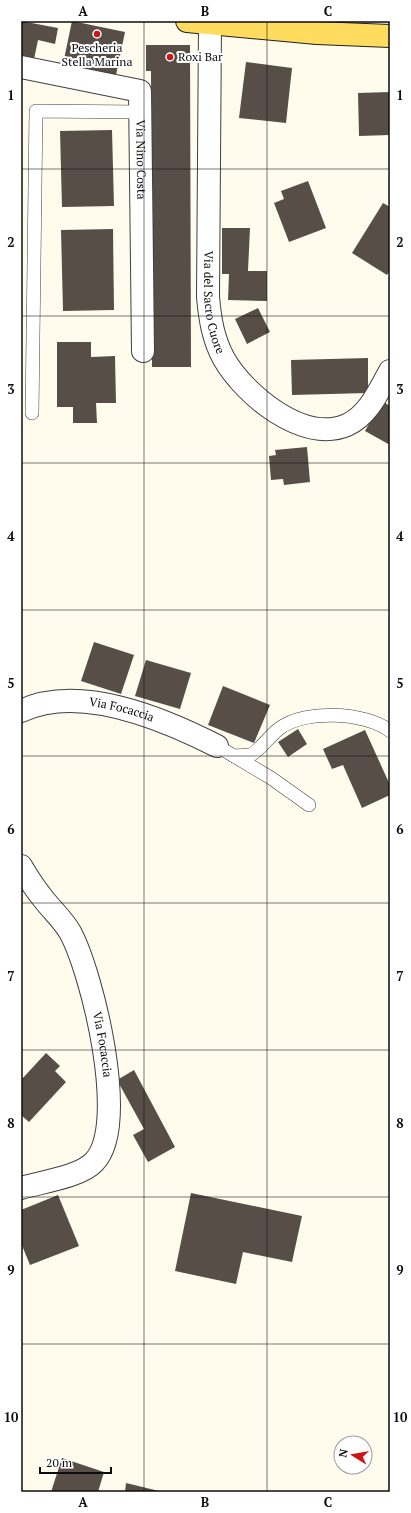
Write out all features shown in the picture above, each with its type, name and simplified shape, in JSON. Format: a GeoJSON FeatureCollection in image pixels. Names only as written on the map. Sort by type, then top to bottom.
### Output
{"type":"FeatureCollection","features":[{"type":"Feature","properties":{"kind":"main road"},"geometry":{"type":"LineString","coordinates":[[187,21],[210,24],[252,24],[390,36]]}},
{"type":"Feature","properties":{"kind":"street","name":"Via del Sacro Cuore"},"geometry":{"type":"LineString","coordinates":[[210,24],[208,297],[210,321],[224,359],[248,392],[264,405],[292,420],[320,428],[346,425],[361,415],[375,397],[390,371]]}},
{"type":"Feature","properties":{"kind":"street","name":"Via Nino Costa"},"geometry":{"type":"LineString","coordinates":[[21,67],[140,91],[143,351]]}},
{"type":"Feature","properties":{"kind":"street","name":"Via Focaccia"},"geometry":{"type":"LineString","coordinates":[[21,711],[40,704],[55,702],[112,706],[146,715],[181,728],[226,751]]}},
{"type":"Feature","properties":{"kind":"street","name":"Via Focaccia"},"geometry":{"type":"LineString","coordinates":[[21,866],[40,895],[69,931],[79,951],[92,993],[101,1034],[109,1105],[107,1138],[102,1152],[94,1163],[75,1173],[21,1188]]}},
{"type":"Feature","properties":{"kind":"lane"},"geometry":{"type":"LineString","coordinates":[[32,413],[36,111],[140,112]]}},
{"type":"Feature","properties":{"kind":"lane"},"geometry":{"type":"LineString","coordinates":[[226,751],[251,755],[281,728],[298,719],[307,717],[356,717],[368,720],[390,731]]}},
{"type":"Feature","properties":{"kind":"lane"},"geometry":{"type":"LineString","coordinates":[[226,751],[271,778],[309,805]]}},
{"type":"Feature","properties":{"kind":"building"},"geometry":{"type":"Polygon","coordinates":[[[21,21],[58,28],[55,44],[38,40],[33,64],[21,61],[21,21]]]}},
{"type":"Feature","properties":{"kind":"building"},"geometry":{"type":"Polygon","coordinates":[[[72,21],[125,32],[116,75],[63,64],[72,21]]]}},
{"type":"Feature","properties":{"kind":"building"},"geometry":{"type":"Polygon","coordinates":[[[146,45],[190,45],[191,367],[152,367],[151,71],[146,71],[146,45]]]}},
{"type":"Feature","properties":{"kind":"building"},"geometry":{"type":"Polygon","coordinates":[[[246,62],[292,68],[286,123],[239,118],[246,62]]]}},
{"type":"Feature","properties":{"kind":"building"},"geometry":{"type":"Polygon","coordinates":[[[390,92],[390,135],[359,136],[358,93],[390,92]]]}},
{"type":"Feature","properties":{"kind":"building"},"geometry":{"type":"Polygon","coordinates":[[[112,130],[114,206],[62,207],[60,131],[112,130]]]}},
{"type":"Feature","properties":{"kind":"building"},"geometry":{"type":"Polygon","coordinates":[[[308,181],[326,228],[289,242],[274,203],[284,199],[281,191],[308,181]]]}},
{"type":"Feature","properties":{"kind":"building"},"geometry":{"type":"Polygon","coordinates":[[[383,203],[390,207],[390,270],[387,275],[352,253],[383,203]]]}},
{"type":"Feature","properties":{"kind":"building"},"geometry":{"type":"Polygon","coordinates":[[[222,228],[250,228],[248,271],[267,271],[267,301],[228,300],[229,274],[222,274],[222,228]]]}},
{"type":"Feature","properties":{"kind":"building"},"geometry":{"type":"Polygon","coordinates":[[[113,229],[114,310],[63,311],[61,230],[113,229]]]}},
{"type":"Feature","properties":{"kind":"building"},"geometry":{"type":"Polygon","coordinates":[[[258,308],[270,332],[247,344],[235,319],[258,308]]]}},
{"type":"Feature","properties":{"kind":"building"},"geometry":{"type":"Polygon","coordinates":[[[57,342],[91,342],[91,357],[115,356],[116,403],[96,403],[97,423],[73,423],[73,407],[57,407],[57,342]]]}},
{"type":"Feature","properties":{"kind":"building"},"geometry":{"type":"Polygon","coordinates":[[[368,358],[368,393],[292,395],[291,360],[368,358]]]}},
{"type":"Feature","properties":{"kind":"building"},"geometry":{"type":"Polygon","coordinates":[[[382,401],[390,406],[390,445],[365,431],[382,401]]]}},
{"type":"Feature","properties":{"kind":"building"},"geometry":{"type":"Polygon","coordinates":[[[307,447],[310,482],[284,485],[283,479],[271,480],[269,456],[276,455],[275,450],[307,447]]]}},
{"type":"Feature","properties":{"kind":"building"},"geometry":{"type":"Polygon","coordinates":[[[94,642],[134,655],[121,694],[81,681],[94,642]]]}},
{"type":"Feature","properties":{"kind":"building"},"geometry":{"type":"Polygon","coordinates":[[[146,660],[191,673],[180,709],[135,696],[146,660]]]}},
{"type":"Feature","properties":{"kind":"building"},"geometry":{"type":"Polygon","coordinates":[[[223,686],[270,705],[254,743],[208,725],[223,686]]]}},
{"type":"Feature","properties":{"kind":"building"},"geometry":{"type":"Polygon","coordinates":[[[298,729],[307,744],[288,757],[278,742],[298,729]]]}},
{"type":"Feature","properties":{"kind":"building"},"geometry":{"type":"Polygon","coordinates":[[[365,730],[390,785],[390,795],[362,808],[343,765],[332,769],[323,749],[365,730]]]}},
{"type":"Feature","properties":{"kind":"building"},"geometry":{"type":"Polygon","coordinates":[[[46,1053],[60,1066],[55,1071],[66,1082],[29,1122],[21,1115],[21,1080],[46,1053]]]}},
{"type":"Feature","properties":{"kind":"building"},"geometry":{"type":"Polygon","coordinates":[[[134,1070],[175,1147],[148,1162],[133,1135],[144,1129],[117,1080],[134,1070]]]}},
{"type":"Feature","properties":{"kind":"building"},"geometry":{"type":"Polygon","coordinates":[[[191,1193],[302,1216],[292,1262],[243,1252],[236,1284],[175,1271],[191,1193]]]}},
{"type":"Feature","properties":{"kind":"building"},"geometry":{"type":"Polygon","coordinates":[[[58,1195],[79,1246],[30,1265],[21,1243],[21,1210],[58,1195]]]}},
{"type":"Feature","properties":{"kind":"building"},"geometry":{"type":"Polygon","coordinates":[[[62,1458],[104,1472],[98,1492],[51,1492],[62,1458]]]}},
{"type":"Feature","properties":{"kind":"building"},"geometry":{"type":"Polygon","coordinates":[[[126,1483],[159,1491],[159,1492],[125,1492],[126,1483]]]}},
{"type":"Feature","properties":{"kind":"place","name":"Pescheria Stella Marina"},"geometry":{"type":"Point","coordinates":[97,34]}},
{"type":"Feature","properties":{"kind":"place","name":"Roxi Bar"},"geometry":{"type":"Point","coordinates":[170,57]}}]}
